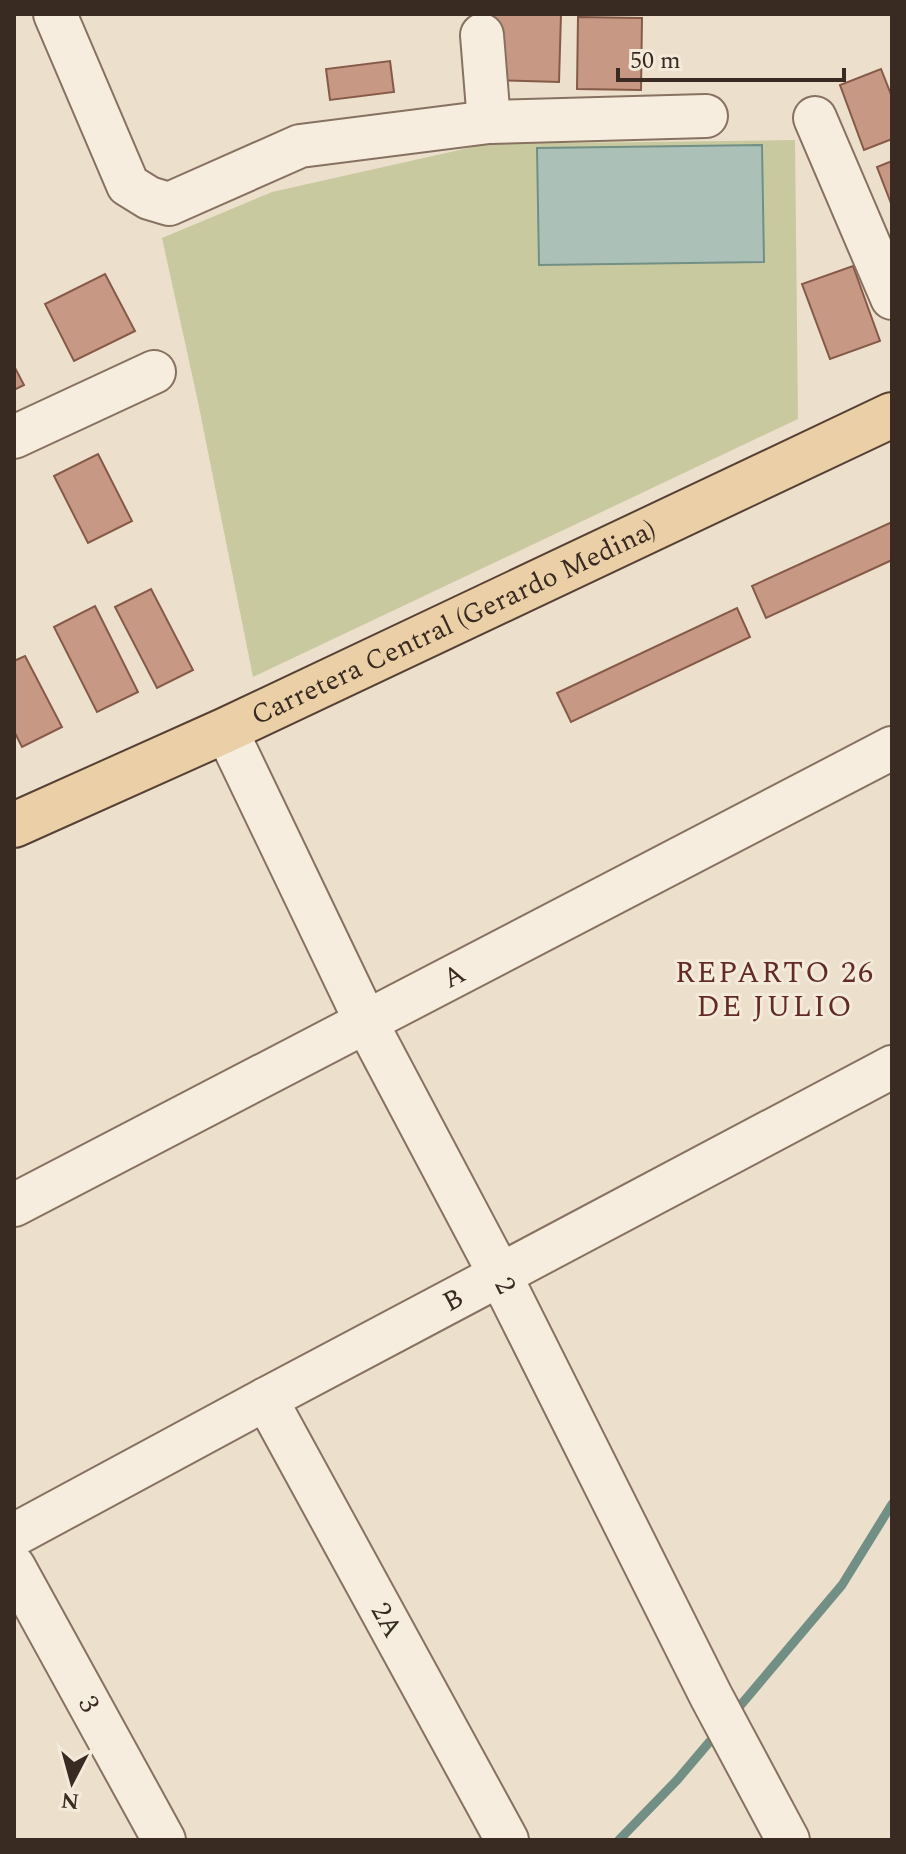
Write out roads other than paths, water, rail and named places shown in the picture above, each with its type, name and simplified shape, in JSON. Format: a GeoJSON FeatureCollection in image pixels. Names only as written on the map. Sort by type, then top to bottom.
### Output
{"type":"FeatureCollection","features":[{"type":"Feature","properties":{"kind":"main road","name":"Carretera Central (Gerardo Medina)"},"geometry":{"type":"LineString","coordinates":[[14,825],[226,730],[892,415]]}},
{"type":"Feature","properties":{"kind":"street"},"geometry":{"type":"LineString","coordinates":[[55,14],[128,185],[149,198],[169,204],[300,146],[489,122],[706,116]]}},
{"type":"Feature","properties":{"kind":"street"},"geometry":{"type":"LineString","coordinates":[[482,35],[489,122]]}},
{"type":"Feature","properties":{"kind":"street"},"geometry":{"type":"LineString","coordinates":[[815,118],[892,298]]}},
{"type":"Feature","properties":{"kind":"street"},"geometry":{"type":"LineString","coordinates":[[14,437],[154,372]]}},
{"type":"Feature","properties":{"kind":"street","name":"2"},"geometry":{"type":"LineString","coordinates":[[226,730],[366,1022],[500,1275],[711,1696],[788,1840]]}},
{"type":"Feature","properties":{"kind":"street","name":"A"},"geometry":{"type":"LineString","coordinates":[[14,1205],[892,748]]}},
{"type":"Feature","properties":{"kind":"street","name":"B"},"geometry":{"type":"LineString","coordinates":[[14,1535],[892,1067]]}},
{"type":"Feature","properties":{"kind":"street","name":"2A"},"geometry":{"type":"LineString","coordinates":[[266,1399],[507,1840]]}},
{"type":"Feature","properties":{"kind":"street","name":"3"},"geometry":{"type":"LineString","coordinates":[[14,1567],[164,1840]]}},
{"type":"Feature","properties":{"kind":"waterway"},"geometry":{"type":"LineString","coordinates":[[734,1713],[842,1585],[892,1504]]}},
{"type":"Feature","properties":{"kind":"waterway"},"geometry":{"type":"LineString","coordinates":[[619,1840],[717,1733]]}},
{"type":"Feature","properties":{"kind":"district","name":"REPARTO 26 DE JULIO"},"geometry":{"type":"Point","coordinates":[775,990]}}]}
